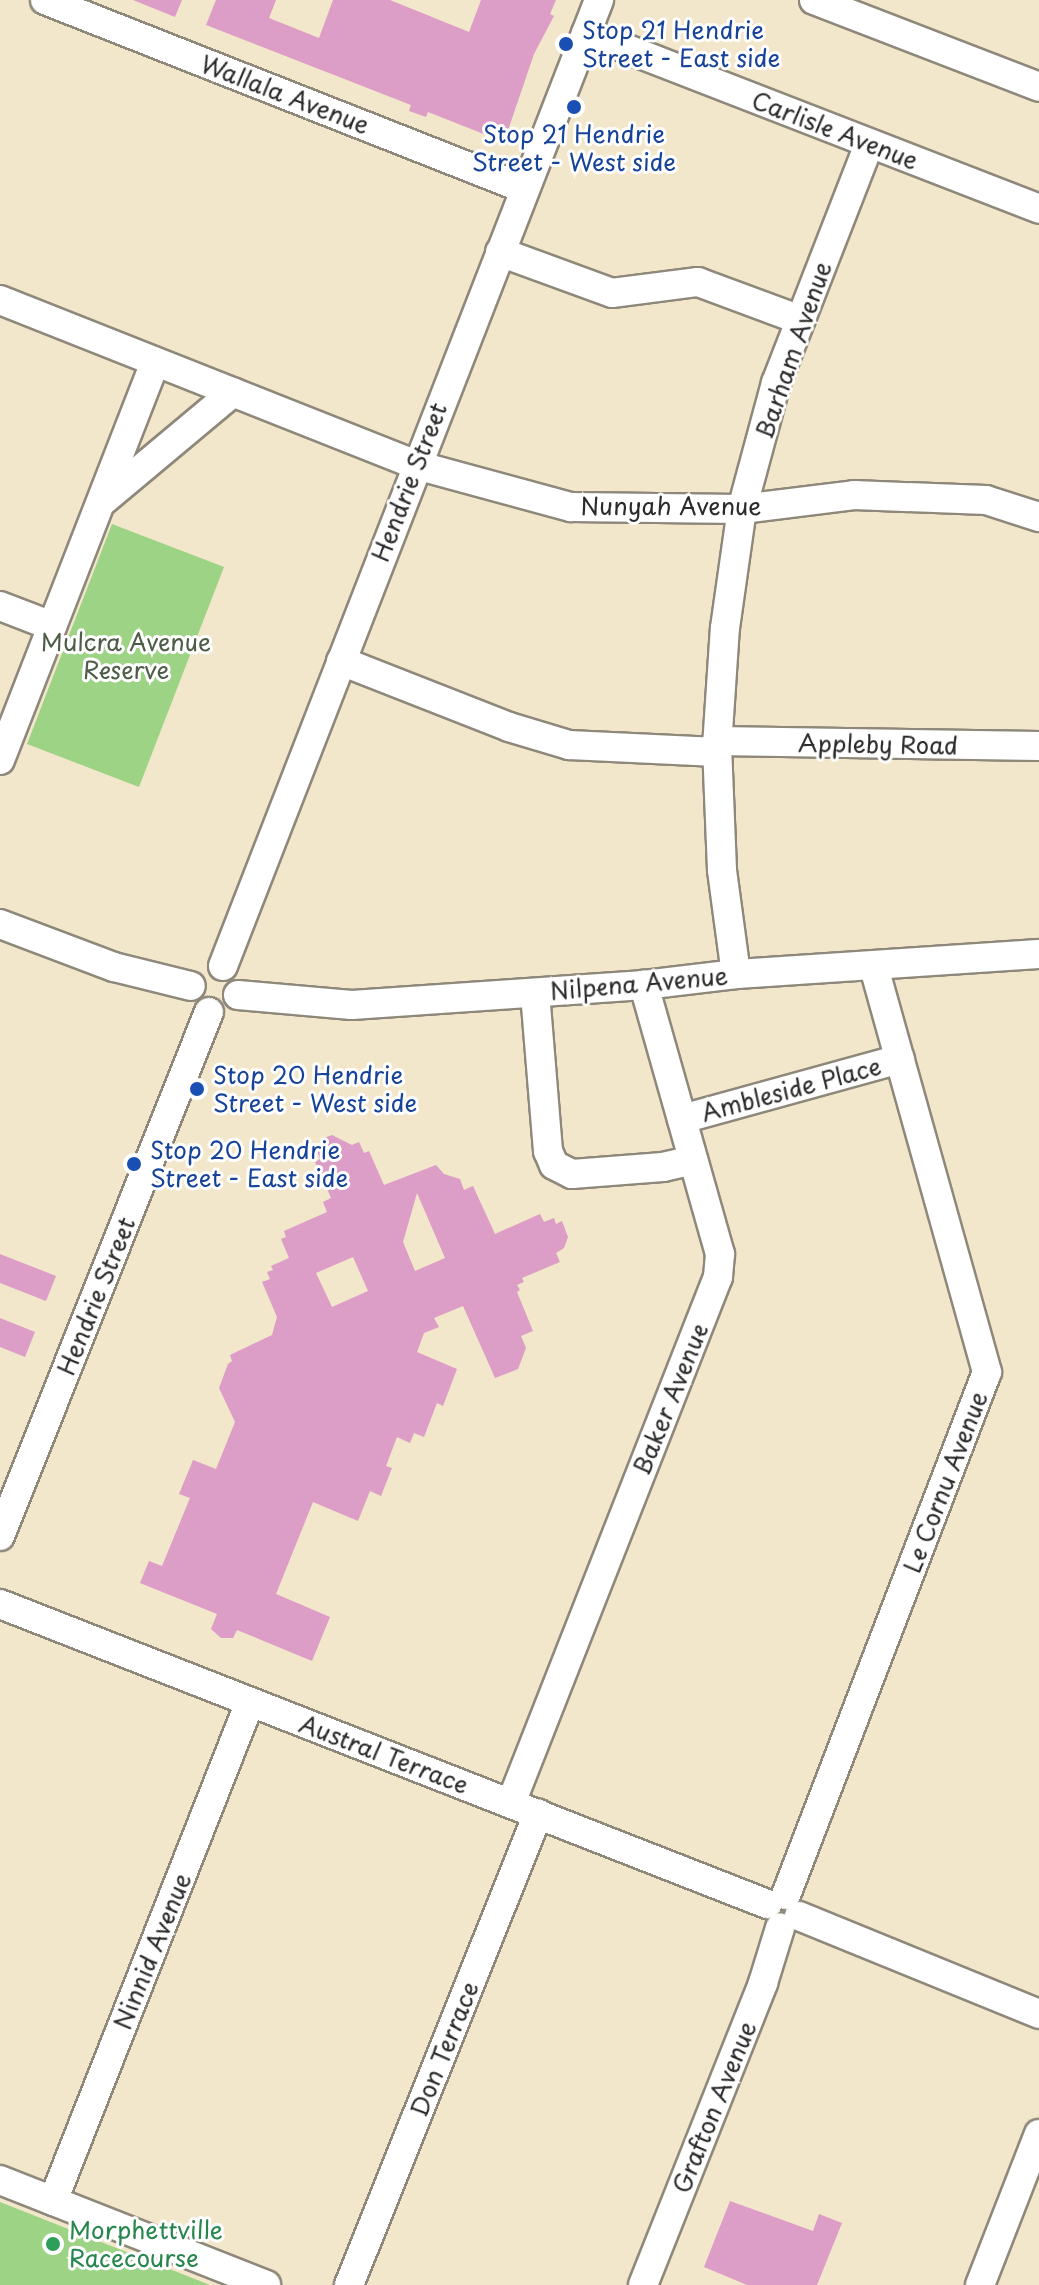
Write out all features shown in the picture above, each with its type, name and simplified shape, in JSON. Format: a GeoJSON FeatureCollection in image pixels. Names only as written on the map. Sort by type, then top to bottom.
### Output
{"type":"FeatureCollection","features":[{"type":"Feature","properties":{"kind":"street","name":"Wallala Avenue"},"geometry":{"type":"LineString","coordinates":[[45,0],[525,189]]}},
{"type":"Feature","properties":{"kind":"street","name":"Hendrie Street"},"geometry":{"type":"LineString","coordinates":[[223,966],[599,0]]}},
{"type":"Feature","properties":{"kind":"street"},"geometry":{"type":"LineString","coordinates":[[814,0],[1039,87]]}},
{"type":"Feature","properties":{"kind":"street","name":"Carlisle Avenue"},"geometry":{"type":"LineString","coordinates":[[586,33],[1039,209]]}},
{"type":"Feature","properties":{"kind":"street","name":"Barham Avenue"},"geometry":{"type":"LineString","coordinates":[[736,974],[722,870],[717,747],[725,628],[742,509],[776,383],[869,144]]}},
{"type":"Feature","properties":{"kind":"street"},"geometry":{"type":"LineString","coordinates":[[500,252],[612,293],[698,282],[800,320]]}},
{"type":"Feature","properties":{"kind":"street","name":"Nunyah Avenue"},"geometry":{"type":"LineString","coordinates":[[0,300],[416,465],[571,507],[742,509],[854,495],[986,500],[1039,517]]}},
{"type":"Feature","properties":{"kind":"street"},"geometry":{"type":"LineString","coordinates":[[0,760],[155,362]]}},
{"type":"Feature","properties":{"kind":"street"},"geometry":{"type":"LineString","coordinates":[[100,504],[233,392]]}},
{"type":"Feature","properties":{"kind":"street"},"geometry":{"type":"LineString","coordinates":[[0,606],[52,626]]}},
{"type":"Feature","properties":{"kind":"street"},"geometry":{"type":"LineString","coordinates":[[341,661],[509,727],[585,748],[717,747]]}},
{"type":"Feature","properties":{"kind":"street","name":"Appleby Road"},"geometry":{"type":"LineString","coordinates":[[717,747],[1039,746]]}},
{"type":"Feature","properties":{"kind":"street"},"geometry":{"type":"LineString","coordinates":[[0,924],[114,967],[191,986]]}},
{"type":"Feature","properties":{"kind":"street","name":"Nilpena Avenue"},"geometry":{"type":"LineString","coordinates":[[238,995],[352,1005],[644,985],[736,974],[1039,954]]}},
{"type":"Feature","properties":{"kind":"street"},"geometry":{"type":"LineString","coordinates":[[223,966],[235,976],[238,995],[225,1011],[209,1012],[195,1003],[191,986],[204,968],[223,966]]}},
{"type":"Feature","properties":{"kind":"street","name":"Le Cornu Avenue"},"geometry":{"type":"LineString","coordinates":[[783,1911],[987,1372],[874,967]]}},
{"type":"Feature","properties":{"kind":"street","name":"Baker Avenue"},"geometry":{"type":"LineString","coordinates":[[511,1803],[718,1277],[720,1254],[644,985]]}},
{"type":"Feature","properties":{"kind":"street"},"geometry":{"type":"LineString","coordinates":[[535,993],[548,1151],[554,1165],[572,1174],[663,1167],[693,1160]]}},
{"type":"Feature","properties":{"kind":"street","name":"Hendrie Street"},"geometry":{"type":"LineString","coordinates":[[0,1536],[209,1012]]}},
{"type":"Feature","properties":{"kind":"street","name":"Ambleside Place"},"geometry":{"type":"LineString","coordinates":[[682,1119],[900,1059]]}},
{"type":"Feature","properties":{"kind":"street","name":"Austral Terrace"},"geometry":{"type":"LineString","coordinates":[[0,1604],[511,1803],[1039,2014]]}},
{"type":"Feature","properties":{"kind":"street","name":"Ninnid Avenue"},"geometry":{"type":"LineString","coordinates":[[53,2201],[250,1702]]}},
{"type":"Feature","properties":{"kind":"street","name":"Don Terrace"},"geometry":{"type":"LineString","coordinates":[[349,2285],[538,1814]]}},
{"type":"Feature","properties":{"kind":"street","name":"Grafton Avenue"},"geometry":{"type":"LineString","coordinates":[[643,2285],[763,1983],[783,1911]]}},
{"type":"Feature","properties":{"kind":"street"},"geometry":{"type":"LineString","coordinates":[[980,2285],[1039,2134]]}},
{"type":"Feature","properties":{"kind":"street"},"geometry":{"type":"LineString","coordinates":[[0,2180],[266,2285]]}},
{"type":"Feature","properties":{"kind":"green space","name":"Mulcra Avenue Reserve"},"geometry":{"type":"Polygon","coordinates":[[[112,524],[224,567],[139,787],[27,744],[112,524]]]}},
{"type":"Feature","properties":{"kind":"green space","name":"Morphettville Racecourse"},"geometry":{"type":"Polygon","coordinates":[[[0,2202],[210,2285],[0,2285],[0,2202]]]}},
{"type":"Feature","properties":{"kind":"building"},"geometry":{"type":"Polygon","coordinates":[[[133,0],[182,0],[175,17],[133,0]]]}},
{"type":"Feature","properties":{"kind":"building"},"geometry":{"type":"Polygon","coordinates":[[[216,0],[276,0],[269,18],[319,38],[333,0],[390,0],[469,32],[481,0],[556,0],[550,14],[554,16],[534,54],[504,142],[428,112],[426,117],[409,111],[411,105],[206,25],[216,0]]]}},
{"type":"Feature","properties":{"kind":"building"},"geometry":{"type":"Polygon","coordinates":[[[332,1135],[352,1145],[359,1142],[364,1153],[369,1151],[384,1185],[436,1165],[444,1174],[460,1179],[464,1190],[473,1186],[495,1234],[540,1214],[544,1222],[554,1218],[556,1224],[562,1221],[568,1237],[564,1248],[556,1253],[560,1262],[522,1278],[524,1282],[517,1285],[533,1331],[521,1336],[526,1348],[518,1369],[495,1378],[463,1306],[434,1318],[439,1327],[424,1333],[417,1352],[457,1369],[443,1406],[437,1403],[424,1437],[414,1433],[410,1443],[397,1437],[386,1466],[392,1468],[381,1496],[370,1491],[358,1521],[313,1502],[276,1594],[330,1617],[312,1661],[237,1630],[233,1638],[221,1638],[211,1629],[217,1614],[140,1583],[149,1561],[162,1566],[190,1498],[179,1494],[193,1460],[216,1469],[235,1422],[219,1388],[232,1361],[230,1355],[272,1335],[277,1317],[262,1282],[270,1279],[267,1272],[273,1270],[271,1266],[289,1258],[281,1239],[286,1237],[284,1231],[327,1212],[323,1202],[331,1198],[315,1162],[320,1159],[316,1149],[324,1145],[321,1139],[332,1135]],[[417,1193],[403,1242],[415,1271],[445,1258],[417,1193]],[[353,1257],[316,1273],[332,1307],[368,1291],[353,1257]]]}},
{"type":"Feature","properties":{"kind":"building"},"geometry":{"type":"Polygon","coordinates":[[[0,1254],[56,1276],[46,1301],[0,1283],[0,1254]]]}},
{"type":"Feature","properties":{"kind":"building"},"geometry":{"type":"Polygon","coordinates":[[[0,1318],[35,1332],[25,1357],[0,1347],[0,1318]]]}},
{"type":"Feature","properties":{"kind":"building"},"geometry":{"type":"Polygon","coordinates":[[[730,2201],[813,2231],[819,2214],[842,2223],[817,2285],[747,2285],[704,2267],[730,2201]]]}},
{"type":"Feature","properties":{"kind":"place","name":"Stop 21 Hendrie Street - East side"},"geometry":{"type":"Point","coordinates":[566,44]}},
{"type":"Feature","properties":{"kind":"place","name":"Stop 21 Hendrie Street - West side"},"geometry":{"type":"Point","coordinates":[574,107]}},
{"type":"Feature","properties":{"kind":"place","name":"Stop 20 Hendrie Street - West side"},"geometry":{"type":"Point","coordinates":[197,1089]}},
{"type":"Feature","properties":{"kind":"place","name":"Stop 20 Hendrie Street - East side"},"geometry":{"type":"Point","coordinates":[134,1164]}},
{"type":"Feature","properties":{"kind":"place","name":"Morphettville Racecourse"},"geometry":{"type":"Point","coordinates":[53,2244]}}]}
